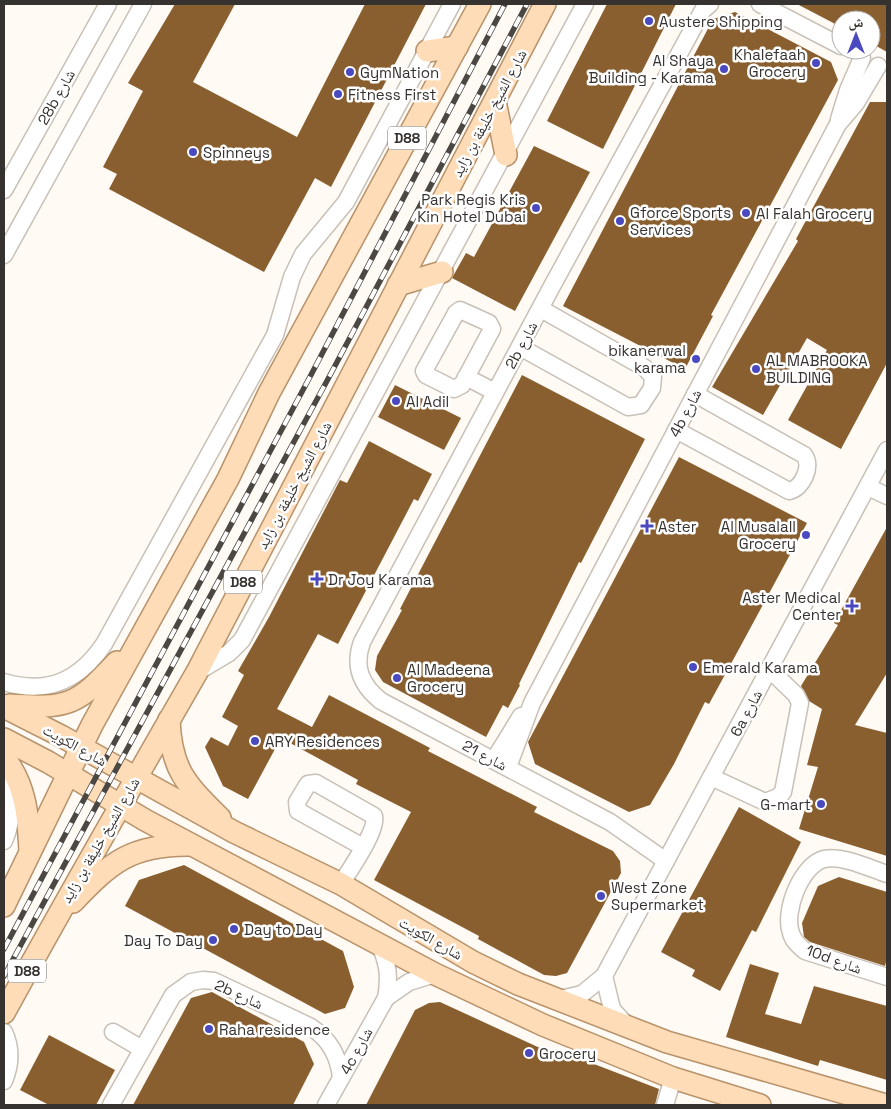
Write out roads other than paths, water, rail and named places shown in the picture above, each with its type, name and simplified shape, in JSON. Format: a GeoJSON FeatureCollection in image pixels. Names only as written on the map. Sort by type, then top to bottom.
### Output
{"type":"FeatureCollection","features":[{"type":"Feature","properties":{"kind":"main road","name":"D88"},"geometry":{"type":"LineString","coordinates":[[4,906],[81,748],[228,479],[269,393],[480,4]]}},
{"type":"Feature","properties":{"kind":"main road","name":"شارع الشيخ خليفة بن زايد"},"geometry":{"type":"LineString","coordinates":[[4,1013],[50,928],[197,672],[545,4]]}},
{"type":"Feature","properties":{"kind":"main road"},"geometry":{"type":"LineString","coordinates":[[427,52],[457,47]]}},
{"type":"Feature","properties":{"kind":"main road"},"geometry":{"type":"LineString","coordinates":[[495,101],[506,155]]}},
{"type":"Feature","properties":{"kind":"main road"},"geometry":{"type":"LineString","coordinates":[[398,285],[442,272]]}},
{"type":"Feature","properties":{"kind":"main road"},"geometry":{"type":"LineString","coordinates":[[4,706],[52,707],[80,698],[140,638]]}},
{"type":"Feature","properties":{"kind":"main road","name":"شارع الكويت"},"geometry":{"type":"LineString","coordinates":[[4,706],[234,832],[341,884],[473,962],[556,1000],[630,1029],[762,1070],[886,1105]]}},
{"type":"Feature","properties":{"kind":"main road"},"geometry":{"type":"LineString","coordinates":[[169,720],[170,745],[179,770],[204,803],[234,832]]}},
{"type":"Feature","properties":{"kind":"main road","name":"شارع الكويت"},"geometry":{"type":"LineString","coordinates":[[4,739],[68,774],[120,806],[435,974],[543,1024],[673,1078],[719,1094],[760,1105]]}},
{"type":"Feature","properties":{"kind":"main road"},"geometry":{"type":"LineString","coordinates":[[4,757],[12,768],[24,794],[30,855]]}},
{"type":"Feature","properties":{"kind":"main road"},"geometry":{"type":"LineString","coordinates":[[50,928],[92,882],[124,858],[160,845],[192,845]]}},
{"type":"Feature","properties":{"kind":"main road"},"geometry":{"type":"LineString","coordinates":[[339,923],[336,910],[345,899],[358,900],[384,910]]}},
{"type":"Feature","properties":{"kind":"main road"},"geometry":{"type":"LineString","coordinates":[[719,1094],[767,1094],[772,1086],[772,1081],[762,1070]]}},
{"type":"Feature","properties":{"kind":"street","name":"28b شارع"},"geometry":{"type":"LineString","coordinates":[[4,190],[108,4]]}},
{"type":"Feature","properties":{"kind":"street"},"geometry":{"type":"LineString","coordinates":[[4,255],[143,4]]}},
{"type":"Feature","properties":{"kind":"street"},"geometry":{"type":"LineString","coordinates":[[4,682],[30,687],[65,681],[85,669],[104,644],[275,335],[292,277],[303,254],[346,202],[452,4]]}},
{"type":"Feature","properties":{"kind":"street"},"geometry":{"type":"LineString","coordinates":[[197,672],[229,653],[242,640],[506,155],[585,4]]}},
{"type":"Feature","properties":{"kind":"street"},"geometry":{"type":"LineString","coordinates":[[760,4],[831,41]]}},
{"type":"Feature","properties":{"kind":"street","name":"2b شارع"},"geometry":{"type":"LineString","coordinates":[[364,684],[358,663],[362,642],[540,309],[707,7]]}},
{"type":"Feature","properties":{"kind":"street","name":"4b شارع"},"geometry":{"type":"LineString","coordinates":[[838,124],[854,60]]}},
{"type":"Feature","properties":{"kind":"street"},"geometry":{"type":"LineString","coordinates":[[866,60],[883,69]]}},
{"type":"Feature","properties":{"kind":"street","name":"4b شارع"},"geometry":{"type":"LineString","coordinates":[[501,764],[514,726],[532,703],[838,124],[883,69]]}},
{"type":"Feature","properties":{"kind":"street"},"geometry":{"type":"LineString","coordinates":[[520,347],[628,407],[640,405],[652,388],[653,377],[645,368],[540,309]]}},
{"type":"Feature","properties":{"kind":"street"},"geometry":{"type":"LineString","coordinates":[[460,310],[489,323],[492,329],[466,377],[460,387],[454,389],[424,372],[456,313],[460,310]]}},
{"type":"Feature","properties":{"kind":"street"},"geometry":{"type":"LineString","coordinates":[[466,377],[495,392]]}},
{"type":"Feature","properties":{"kind":"street"},"geometry":{"type":"LineString","coordinates":[[676,430],[789,491],[798,487],[808,470],[808,462],[804,455],[695,394]]}},
{"type":"Feature","properties":{"kind":"street","name":"6a شارع"},"geometry":{"type":"LineString","coordinates":[[556,1000],[582,994],[604,976],[769,669],[877,481],[887,450]]}},
{"type":"Feature","properties":{"kind":"street"},"geometry":{"type":"LineString","coordinates":[[877,481],[887,496]]}},
{"type":"Feature","properties":{"kind":"street"},"geometry":{"type":"LineString","coordinates":[[711,777],[766,802],[778,798],[783,792],[800,707],[796,695],[769,669]]}},
{"type":"Feature","properties":{"kind":"street","name":"شارع 21"},"geometry":{"type":"LineString","coordinates":[[364,684],[381,701],[610,822],[669,856]]}},
{"type":"Feature","properties":{"kind":"street"},"geometry":{"type":"LineString","coordinates":[[4,774],[11,797],[12,813],[4,841]]}},
{"type":"Feature","properties":{"kind":"street"},"geometry":{"type":"LineString","coordinates":[[341,884],[363,847],[374,826],[374,816],[316,783],[308,784],[297,802],[298,811],[363,847]]}},
{"type":"Feature","properties":{"kind":"street","name":"10d شارع"},"geometry":{"type":"LineString","coordinates":[[887,874],[835,858],[818,862],[810,866],[803,875],[789,912],[788,923],[796,944],[805,951],[887,977]]}},
{"type":"Feature","properties":{"kind":"street","name":"4c شارع"},"geometry":{"type":"LineString","coordinates":[[326,1105],[386,998],[388,987],[387,964],[378,942]]}},
{"type":"Feature","properties":{"kind":"street","name":"4c شارع"},"geometry":{"type":"LineString","coordinates":[[386,998],[409,982],[435,974]]}},
{"type":"Feature","properties":{"kind":"street"},"geometry":{"type":"LineString","coordinates":[[604,976],[612,1009],[630,1029]]}},
{"type":"Feature","properties":{"kind":"street","name":"2b شارع"},"geometry":{"type":"LineString","coordinates":[[111,1105],[174,995],[182,987],[197,981],[214,981],[311,1027],[322,1035],[336,1054],[341,1077]]}},
{"type":"Feature","properties":{"kind":"street"},"geometry":{"type":"LineString","coordinates":[[4,1032],[9,1045],[10,1057],[4,1082]]}},
{"type":"Feature","properties":{"kind":"street"},"geometry":{"type":"LineString","coordinates":[[113,1032],[142,1048]]}},
{"type":"Feature","properties":{"kind":"street"},"geometry":{"type":"LineString","coordinates":[[665,1105],[673,1078]]}},
{"type":"Feature","properties":{"kind":"railway"},"geometry":{"type":"LineString","coordinates":[[4,949],[312,373],[505,4]]}},
{"type":"Feature","properties":{"kind":"railway"},"geometry":{"type":"LineString","coordinates":[[4,976],[328,379],[527,4]]}},
{"type":"Feature","properties":{"kind":"place","name":"Austere Shipping"},"geometry":{"type":"Point","coordinates":[649,21]}},
{"type":"Feature","properties":{"kind":"place","name":"Khalefaah Grocery"},"geometry":{"type":"Point","coordinates":[816,63]}},
{"type":"Feature","properties":{"kind":"place","name":"Al Shaya Building - Karama"},"geometry":{"type":"Point","coordinates":[724,69]}},
{"type":"Feature","properties":{"kind":"place","name":"GymNation"},"geometry":{"type":"Point","coordinates":[350,72]}},
{"type":"Feature","properties":{"kind":"place","name":"Fitness First"},"geometry":{"type":"Point","coordinates":[338,94]}},
{"type":"Feature","properties":{"kind":"place","name":"Spinneys"},"geometry":{"type":"Point","coordinates":[193,152]}},
{"type":"Feature","properties":{"kind":"place","name":"Park Regis Kris Kin Hotel Dubai"},"geometry":{"type":"Point","coordinates":[536,208]}},
{"type":"Feature","properties":{"kind":"place","name":"Al Falah Grocery"},"geometry":{"type":"Point","coordinates":[746,213]}},
{"type":"Feature","properties":{"kind":"place","name":"Gforce Sports Services"},"geometry":{"type":"Point","coordinates":[620,221]}},
{"type":"Feature","properties":{"kind":"place","name":"bikanerwal karama"},"geometry":{"type":"Point","coordinates":[696,359]}},
{"type":"Feature","properties":{"kind":"place","name":"AL MABROOKA BUILDING"},"geometry":{"type":"Point","coordinates":[756,369]}},
{"type":"Feature","properties":{"kind":"place","name":"Al Adil"},"geometry":{"type":"Point","coordinates":[396,401]}},
{"type":"Feature","properties":{"kind":"place","name":"Aster"},"geometry":{"type":"Point","coordinates":[647,526]}},
{"type":"Feature","properties":{"kind":"place","name":"Al Musalall Grocery"},"geometry":{"type":"Point","coordinates":[806,535]}},
{"type":"Feature","properties":{"kind":"place","name":"Dr Joy Karama"},"geometry":{"type":"Point","coordinates":[317,579]}},
{"type":"Feature","properties":{"kind":"place","name":"Aster Medical Center"},"geometry":{"type":"Point","coordinates":[852,606]}},
{"type":"Feature","properties":{"kind":"place","name":"Emerald Karama"},"geometry":{"type":"Point","coordinates":[693,667]}},
{"type":"Feature","properties":{"kind":"place","name":"Al Madeena Grocery"},"geometry":{"type":"Point","coordinates":[397,678]}},
{"type":"Feature","properties":{"kind":"place","name":"ARY Residences"},"geometry":{"type":"Point","coordinates":[255,741]}},
{"type":"Feature","properties":{"kind":"place","name":"G-mart"},"geometry":{"type":"Point","coordinates":[821,804]}},
{"type":"Feature","properties":{"kind":"place","name":"West Zone Supermarket"},"geometry":{"type":"Point","coordinates":[601,896]}},
{"type":"Feature","properties":{"kind":"place","name":"Day to Day"},"geometry":{"type":"Point","coordinates":[234,929]}},
{"type":"Feature","properties":{"kind":"place","name":"Day To Day"},"geometry":{"type":"Point","coordinates":[213,940]}},
{"type":"Feature","properties":{"kind":"place","name":"Raha residence"},"geometry":{"type":"Point","coordinates":[209,1029]}},
{"type":"Feature","properties":{"kind":"place","name":"Grocery"},"geometry":{"type":"Point","coordinates":[529,1053]}}]}
